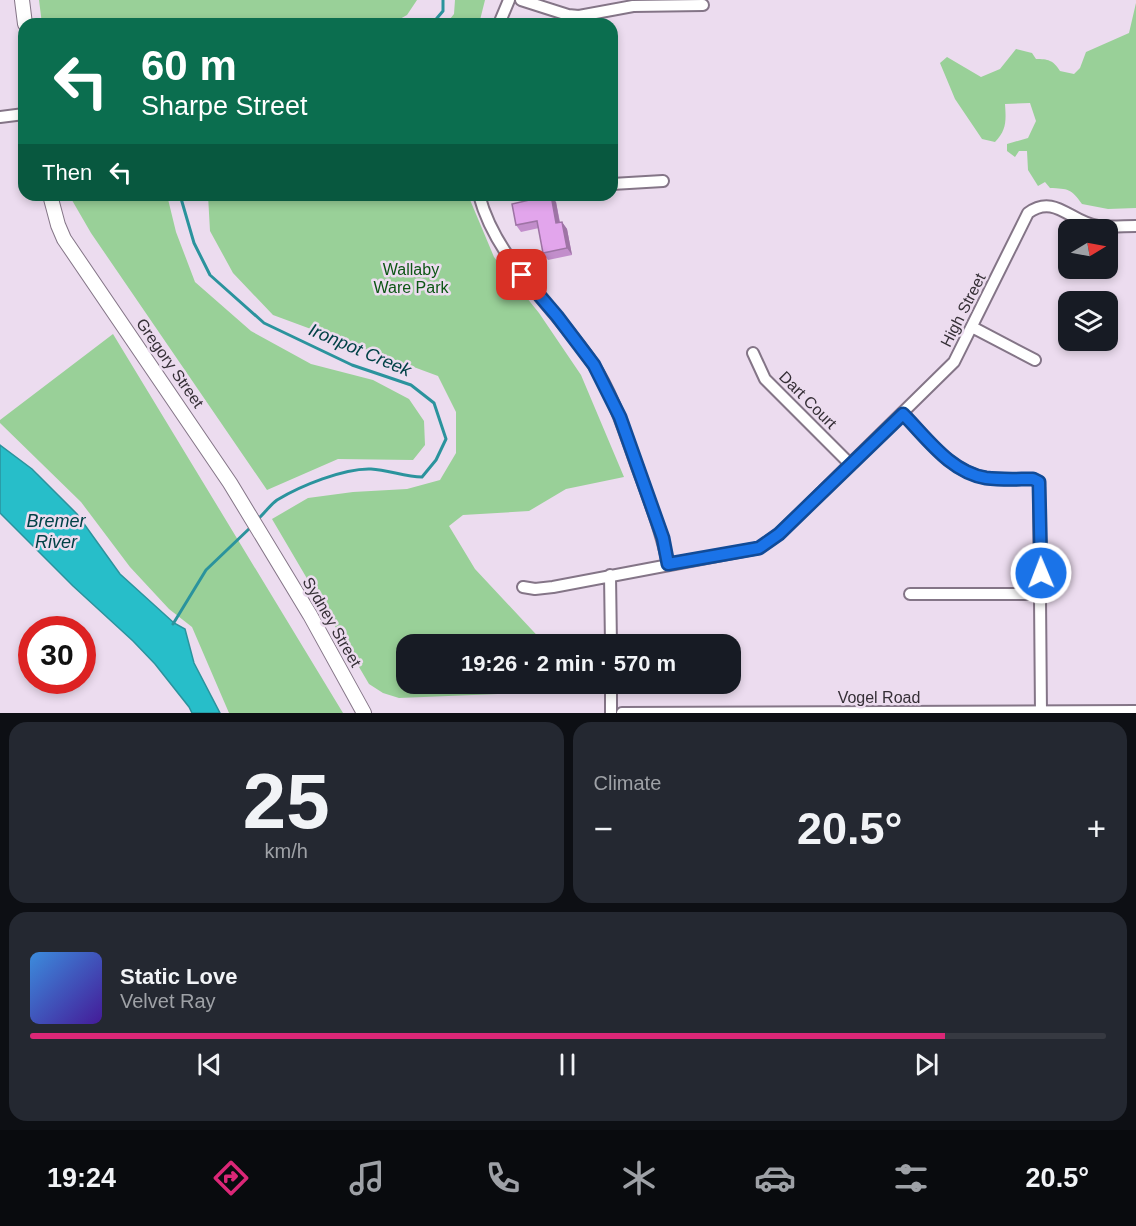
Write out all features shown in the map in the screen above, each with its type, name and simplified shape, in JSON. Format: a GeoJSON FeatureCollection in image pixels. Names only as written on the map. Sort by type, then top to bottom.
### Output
{"type":"FeatureCollection","features":[{"type":"Feature","properties":{"kind":"main road"},"geometry":{"type":"LineString","coordinates":[[22,0],[24,18]]}},
{"type":"Feature","properties":{"kind":"main road","name":"Gregory Street"},"geometry":{"type":"LineString","coordinates":[[52,201],[64,239],[230,483],[270,547]]}},
{"type":"Feature","properties":{"kind":"main road","name":"Sydney Street"},"geometry":{"type":"LineString","coordinates":[[270,547],[364,713]]}},
{"type":"Feature","properties":{"kind":"street"},"geometry":{"type":"LineString","coordinates":[[501,18],[508,0]]}},
{"type":"Feature","properties":{"kind":"street"},"geometry":{"type":"LineString","coordinates":[[521,0],[568,15],[579,16],[633,6],[703,5]]}},
{"type":"Feature","properties":{"kind":"street"},"geometry":{"type":"LineString","coordinates":[[0,117],[18,115]]}},
{"type":"Feature","properties":{"kind":"street"},"geometry":{"type":"LineString","coordinates":[[618,184],[663,182]]}},
{"type":"Feature","properties":{"kind":"street"},"geometry":{"type":"LineString","coordinates":[[481,201],[493,234],[522,275],[594,365],[620,417],[663,538],[668,564]]}},
{"type":"Feature","properties":{"kind":"street","name":"High Street"},"geometry":{"type":"LineString","coordinates":[[523,587],[535,590],[759,548],[779,534],[954,362],[1028,213],[1038,206],[1048,205],[1096,226],[1136,226]]}},
{"type":"Feature","properties":{"kind":"street"},"geometry":{"type":"LineString","coordinates":[[972,327],[1035,360]]}},
{"type":"Feature","properties":{"kind":"street","name":"Dart Court"},"geometry":{"type":"LineString","coordinates":[[753,353],[765,379],[850,464]]}},
{"type":"Feature","properties":{"kind":"street"},"geometry":{"type":"LineString","coordinates":[[903,414],[950,463],[969,474],[987,478],[1033,479],[1039,482],[1041,712]]}},
{"type":"Feature","properties":{"kind":"street"},"geometry":{"type":"LineString","coordinates":[[610,575],[611,634]]}},
{"type":"Feature","properties":{"kind":"street"},"geometry":{"type":"LineString","coordinates":[[910,594],[1041,594]]}},
{"type":"Feature","properties":{"kind":"street"},"geometry":{"type":"LineString","coordinates":[[611,694],[611,713]]}},
{"type":"Feature","properties":{"kind":"street","name":"Vogel Road"},"geometry":{"type":"LineString","coordinates":[[622,713],[1136,711]]}},
{"type":"Feature","properties":{"kind":"green space"},"geometry":{"type":"Polygon","coordinates":[[[39,0],[417,0],[407,15],[402,18],[41,18],[39,0]]]}},
{"type":"Feature","properties":{"kind":"green space"},"geometry":{"type":"Polygon","coordinates":[[[455,0],[485,0],[480,18],[451,18],[454,14],[455,0]]]}},
{"type":"Feature","properties":{"kind":"green space"},"geometry":{"type":"Polygon","coordinates":[[[1136,3],[1136,208],[1108,209],[1082,204],[1069,190],[1050,188],[1045,182],[1038,186],[1028,170],[1027,151],[1019,151],[1015,157],[1007,151],[1007,144],[1028,138],[1036,121],[1030,103],[1005,104],[1002,133],[995,142],[982,139],[955,99],[940,63],[947,57],[981,77],[1000,69],[1016,49],[1032,53],[1036,59],[1050,61],[1060,71],[1074,74],[1080,68],[1086,52],[1129,33],[1136,3]]]}},
{"type":"Feature","properties":{"kind":"green space"},"geometry":{"type":"Polygon","coordinates":[[[72,201],[168,201],[176,232],[195,282],[251,331],[311,364],[373,380],[409,399],[424,421],[425,445],[413,460],[338,459],[267,490],[91,233],[72,201]]]}},
{"type":"Feature","properties":{"kind":"green space","name":"Wallaby Ware Park"},"geometry":{"type":"Polygon","coordinates":[[[208,201],[471,201],[494,257],[539,313],[581,375],[624,477],[566,489],[529,511],[463,515],[449,526],[475,569],[536,634],[396,634],[396,694],[496,694],[399,698],[383,693],[369,684],[272,519],[308,498],[353,492],[407,489],[440,480],[456,453],[456,412],[438,376],[273,315],[233,273],[210,231],[208,201]]]}},
{"type":"Feature","properties":{"kind":"green space"},"geometry":{"type":"Polygon","coordinates":[[[113,334],[343,713],[229,713],[192,627],[169,609],[130,567],[81,502],[0,423],[0,420],[113,334]]]}},
{"type":"Feature","properties":{"kind":"water","name":"Bremer River"},"geometry":{"type":"Polygon","coordinates":[[[0,445],[32,469],[77,514],[120,574],[174,623],[185,629],[194,663],[220,713],[192,713],[155,664],[133,641],[73,586],[0,513],[0,445]]]}},
{"type":"Feature","properties":{"kind":"building"},"geometry":{"type":"Polygon","coordinates":[[[525,201],[552,201],[556,223],[562,222],[567,248],[543,253],[537,221],[516,225],[512,204],[525,201]]]}},
{"type":"Feature","properties":{"kind":"waterway","name":"Ironpot Creek"},"geometry":{"type":"LineString","coordinates":[[437,18],[443,11],[443,0]]}},
{"type":"Feature","properties":{"kind":"waterway","name":"Ironpot Creek"},"geometry":{"type":"LineString","coordinates":[[182,201],[194,243],[210,275],[264,323],[352,365],[411,385],[434,403],[446,439],[436,460],[422,477],[371,469],[348,471],[310,484],[277,500],[257,520]]}},
{"type":"Feature","properties":{"kind":"waterway","name":"Ironpot Creek"},"geometry":{"type":"LineString","coordinates":[[173,624],[206,570],[251,527]]}},
{"type":"Feature","properties":{"kind":"route"},"geometry":{"type":"LineString","coordinates":[[522,275],[594,365],[620,417],[663,538],[668,564],[759,548],[779,534],[903,414],[950,463],[969,474],[987,478],[1033,479],[1039,482],[1041,573]]}}]}
